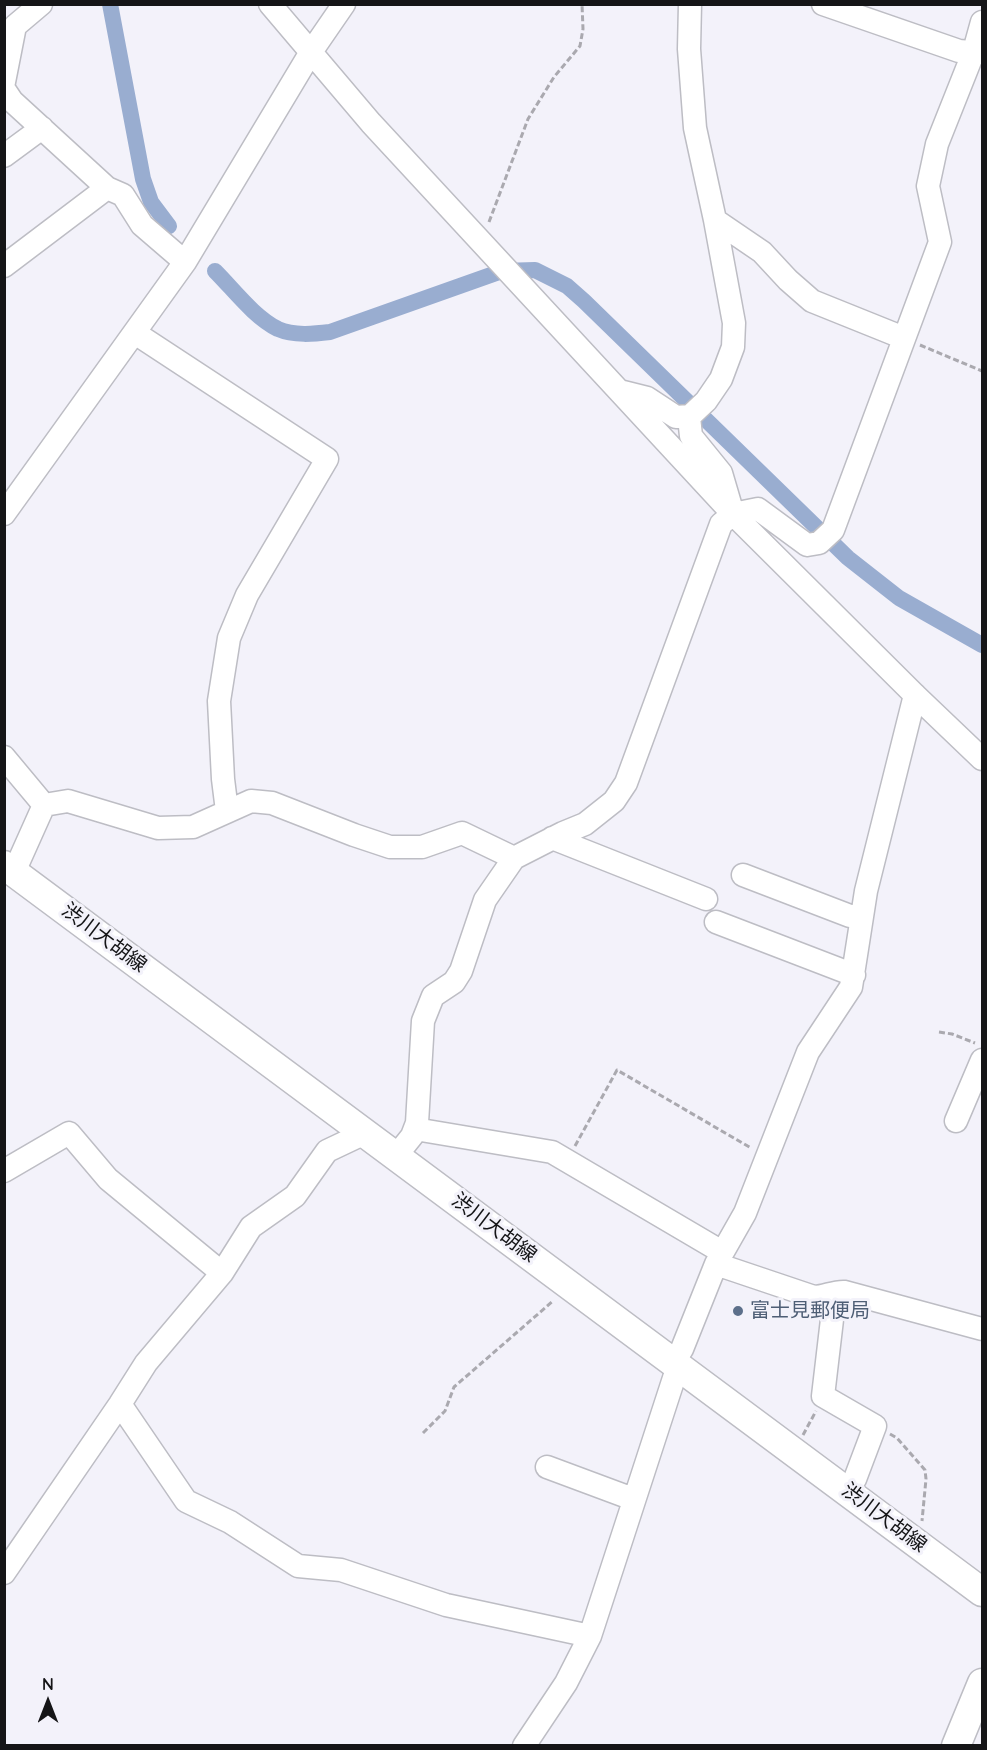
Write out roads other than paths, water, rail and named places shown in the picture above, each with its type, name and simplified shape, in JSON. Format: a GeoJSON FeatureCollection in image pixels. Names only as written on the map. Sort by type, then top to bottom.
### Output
{"type":"FeatureCollection","features":[{"type":"Feature","properties":{"kind":"main road","name":"渋川大胡線"},"geometry":{"type":"LineString","coordinates":[[9,868],[982,1592]]}},
{"type":"Feature","properties":{"kind":"main road"},"geometry":{"type":"LineString","coordinates":[[956,1746],[982,1683]]}},
{"type":"Feature","properties":{"kind":"street"},"geometry":{"type":"LineString","coordinates":[[4,82],[15,26],[41,4]]}},
{"type":"Feature","properties":{"kind":"street"},"geometry":{"type":"LineString","coordinates":[[270,4],[371,123],[733,514],[915,696],[982,759]]}},
{"type":"Feature","properties":{"kind":"street"},"geometry":{"type":"LineString","coordinates":[[4,514],[185,262],[311,52],[344,4]]}},
{"type":"Feature","properties":{"kind":"street"},"geometry":{"type":"LineString","coordinates":[[620,391],[647,398],[676,417],[690,416],[706,401],[721,379],[733,347],[734,323],[715,220],[694,128],[689,49],[690,4]]}},
{"type":"Feature","properties":{"kind":"street"},"geometry":{"type":"LineString","coordinates":[[823,4],[959,51],[978,52]]}},
{"type":"Feature","properties":{"kind":"street"},"geometry":{"type":"LineString","coordinates":[[396,1156],[412,1136],[417,1123],[423,1021],[433,996],[454,982],[461,971],[485,900],[514,858],[585,824],[614,801],[626,783],[721,524],[733,514],[758,509],[807,545],[826,536],[940,242],[928,186],[937,144],[978,52],[982,22]]}},
{"type":"Feature","properties":{"kind":"street"},"geometry":{"type":"LineString","coordinates":[[4,89],[12,101],[107,188],[123,195],[142,225],[185,262]]}},
{"type":"Feature","properties":{"kind":"street"},"geometry":{"type":"LineString","coordinates":[[4,156],[42,128]]}},
{"type":"Feature","properties":{"kind":"street"},"geometry":{"type":"LineString","coordinates":[[4,266],[107,188]]}},
{"type":"Feature","properties":{"kind":"street"},"geometry":{"type":"LineString","coordinates":[[715,220],[762,252],[812,301],[904,338]]}},
{"type":"Feature","properties":{"kind":"street"},"geometry":{"type":"LineString","coordinates":[[135,333],[327,459],[247,595],[229,638],[219,700],[227,812]]}},
{"type":"Feature","properties":{"kind":"street"},"geometry":{"type":"LineString","coordinates":[[690,416],[691,436],[721,473],[733,514]]}},
{"type":"Feature","properties":{"kind":"street"},"geometry":{"type":"LineString","coordinates":[[524,1746],[566,1683],[590,1636],[682,1349],[719,1258],[745,1213],[808,1052],[851,987],[861,918],[915,696]]}},
{"type":"Feature","properties":{"kind":"street"},"geometry":{"type":"LineString","coordinates":[[4,757],[44,805]]}},
{"type":"Feature","properties":{"kind":"street"},"geometry":{"type":"LineString","coordinates":[[44,805],[68,801],[158,828],[193,827],[251,801],[272,803],[390,847],[422,847],[462,832],[514,858]]}},
{"type":"Feature","properties":{"kind":"street"},"geometry":{"type":"LineString","coordinates":[[9,868],[44,805]]}},
{"type":"Feature","properties":{"kind":"street"},"geometry":{"type":"LineString","coordinates":[[552,838],[706,899]]}},
{"type":"Feature","properties":{"kind":"street"},"geometry":{"type":"LineString","coordinates":[[742,875],[850,916],[861,918]]}},
{"type":"Feature","properties":{"kind":"street"},"geometry":{"type":"LineString","coordinates":[[716,922],[854,975]]}},
{"type":"Feature","properties":{"kind":"street"},"geometry":{"type":"LineString","coordinates":[[956,1121],[982,1060]]}},
{"type":"Feature","properties":{"kind":"street"},"geometry":{"type":"LineString","coordinates":[[415,1129],[552,1152],[719,1258],[814,1297],[838,1291],[845,1292],[982,1329]]}},
{"type":"Feature","properties":{"kind":"street"},"geometry":{"type":"LineString","coordinates":[[4,1171],[69,1132],[108,1179],[222,1273]]}},
{"type":"Feature","properties":{"kind":"street"},"geometry":{"type":"LineString","coordinates":[[4,1573],[146,1363],[222,1273],[251,1227],[295,1196],[327,1151],[365,1133]]}},
{"type":"Feature","properties":{"kind":"street"},"geometry":{"type":"LineString","coordinates":[[829,1295],[832,1311],[823,1396],[875,1426],[855,1479],[848,1491]]}},
{"type":"Feature","properties":{"kind":"street"},"geometry":{"type":"LineString","coordinates":[[120,1404],[186,1501],[230,1522],[298,1566],[341,1570],[446,1605],[590,1636]]}},
{"type":"Feature","properties":{"kind":"street"},"geometry":{"type":"LineString","coordinates":[[547,1467],[633,1499]]}},
{"type":"Feature","properties":{"kind":"waterway"},"geometry":{"type":"LineString","coordinates":[[110,4],[143,179],[151,202],[169,226]]}},
{"type":"Feature","properties":{"kind":"waterway"},"geometry":{"type":"LineString","coordinates":[[215,271],[269,324],[284,331],[304,334],[330,332],[502,271],[535,270],[567,286],[584,301],[848,558],[899,598],[982,645]]}},
{"type":"Feature","properties":{"kind":"place","name":"富士見郵便局"},"geometry":{"type":"Point","coordinates":[738,1311]}}]}
